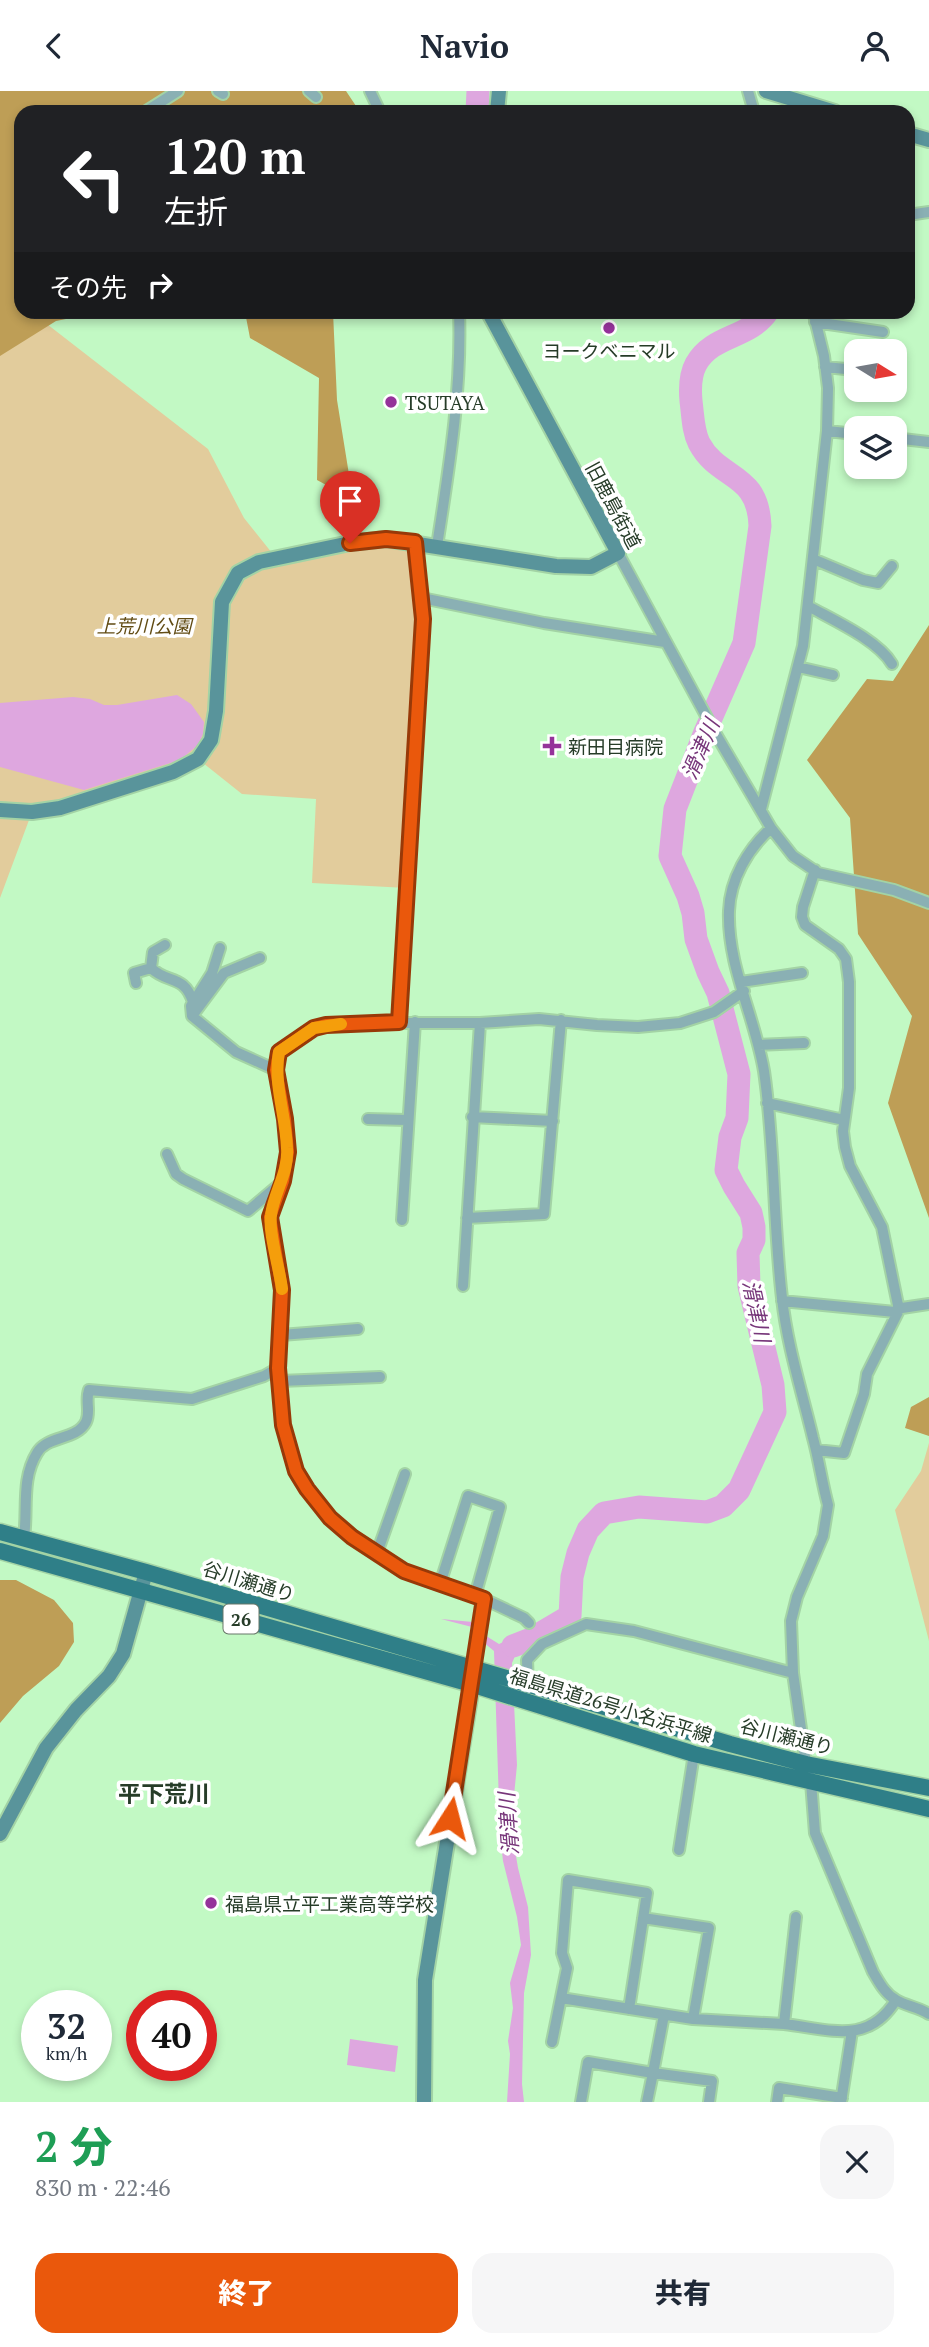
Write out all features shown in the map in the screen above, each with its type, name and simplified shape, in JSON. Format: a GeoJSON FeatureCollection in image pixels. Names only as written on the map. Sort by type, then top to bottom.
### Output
{"type":"FeatureCollection","features":[{"type":"Feature","properties":{"kind":"main road","name":"谷川瀬通り"},"geometry":{"type":"LineString","coordinates":[[0,1532],[146,1572],[479,1678]]}},
{"type":"Feature","properties":{"kind":"main road","name":"福島県道26号小名浜平線"},"geometry":{"type":"LineString","coordinates":[[0,1551],[140,1592],[521,1688],[694,1754],[929,1809]]}},
{"type":"Feature","properties":{"kind":"main road","name":"谷川瀬通り"},"geometry":{"type":"LineString","coordinates":[[521,1688],[806,1764],[929,1788]]}},
{"type":"Feature","properties":{"kind":"street"},"geometry":{"type":"LineString","coordinates":[[156,105],[178,91]]}},
{"type":"Feature","properties":{"kind":"street"},"geometry":{"type":"LineString","coordinates":[[766,91],[812,105]]}},
{"type":"Feature","properties":{"kind":"street"},"geometry":{"type":"LineString","coordinates":[[438,546],[453,435],[459,319]]}},
{"type":"Feature","properties":{"kind":"street","name":"旧鹿島街道"},"geometry":{"type":"LineString","coordinates":[[492,319],[706,716],[761,809]]}},
{"type":"Feature","properties":{"kind":"street"},"geometry":{"type":"LineString","coordinates":[[814,319],[828,388],[827,431],[808,606],[798,667],[761,809],[771,828],[793,856],[815,870],[894,890],[929,904]]}},
{"type":"Feature","properties":{"kind":"street"},"geometry":{"type":"LineString","coordinates":[[823,319],[883,332]]}},
{"type":"Feature","properties":{"kind":"street"},"geometry":{"type":"LineString","coordinates":[[825,367],[844,369]]}},
{"type":"Feature","properties":{"kind":"street"},"geometry":{"type":"LineString","coordinates":[[827,431],[844,433]]}},
{"type":"Feature","properties":{"kind":"street"},"geometry":{"type":"LineString","coordinates":[[907,439],[929,442]]}},
{"type":"Feature","properties":{"kind":"street"},"geometry":{"type":"LineString","coordinates":[[0,810],[32,812],[60,808],[173,772],[198,759],[211,740],[216,711],[222,602],[238,573],[259,562],[350,543],[386,539],[556,566],[591,567],[618,553]]}},
{"type":"Feature","properties":{"kind":"street"},"geometry":{"type":"LineString","coordinates":[[399,1022],[423,619],[415,542]]}},
{"type":"Feature","properties":{"kind":"street"},"geometry":{"type":"LineString","coordinates":[[813,559],[863,580],[878,583],[892,566]]}},
{"type":"Feature","properties":{"kind":"street"},"geometry":{"type":"LineString","coordinates":[[422,598],[544,624],[666,642]]}},
{"type":"Feature","properties":{"kind":"street"},"geometry":{"type":"LineString","coordinates":[[808,606],[863,637],[888,657],[892,664]]}},
{"type":"Feature","properties":{"kind":"street"},"geometry":{"type":"LineString","coordinates":[[798,667],[833,675]]}},
{"type":"Feature","properties":{"kind":"street"},"geometry":{"type":"LineString","coordinates":[[771,828],[743,861],[733,885],[729,909],[730,940],[759,1045],[767,1103],[782,1301],[828,1505],[823,1536],[797,1597],[791,1621],[793,1672],[806,1764],[811,1781],[815,1833],[880,1985],[896,2000],[918,2007],[929,2014]]}},
{"type":"Feature","properties":{"kind":"street"},"geometry":{"type":"LineString","coordinates":[[815,870],[802,917],[804,925],[839,949],[846,959],[849,982],[849,1088],[843,1131],[850,1166],[882,1227],[899,1310],[867,1374],[864,1394],[844,1453],[816,1450]]}},
{"type":"Feature","properties":{"kind":"street"},"geometry":{"type":"LineString","coordinates":[[151,968],[153,952],[165,944]]}},
{"type":"Feature","properties":{"kind":"street"},"geometry":{"type":"LineString","coordinates":[[193,1002],[212,973],[220,949]]}},
{"type":"Feature","properties":{"kind":"street"},"geometry":{"type":"LineString","coordinates":[[192,1016],[224,973],[260,958]]}},
{"type":"Feature","properties":{"kind":"street"},"geometry":{"type":"LineString","coordinates":[[136,983],[134,973],[151,968]]}},
{"type":"Feature","properties":{"kind":"street"},"geometry":{"type":"LineString","coordinates":[[151,968],[189,990],[193,1002],[192,1016]]}},
{"type":"Feature","properties":{"kind":"street"},"geometry":{"type":"LineString","coordinates":[[529,1623],[524,1618],[479,1597],[404,1571],[352,1537],[330,1518],[296,1471],[283,1425],[278,1368],[282,1290],[270,1217],[283,1181],[288,1152],[276,1070],[279,1052],[314,1028],[354,1023],[561,1020],[638,1027],[680,1023],[714,1011],[732,1001],[743,986],[802,973]]}},
{"type":"Feature","properties":{"kind":"street"},"geometry":{"type":"LineString","coordinates":[[192,1016],[236,1052],[276,1070]]}},
{"type":"Feature","properties":{"kind":"street"},"geometry":{"type":"LineString","coordinates":[[467,1219],[544,1214],[561,1020]]}},
{"type":"Feature","properties":{"kind":"street"},"geometry":{"type":"LineString","coordinates":[[402,1220],[415,1022]]}},
{"type":"Feature","properties":{"kind":"street"},"geometry":{"type":"LineString","coordinates":[[463,1286],[480,1023]]}},
{"type":"Feature","properties":{"kind":"street"},"geometry":{"type":"LineString","coordinates":[[759,1045],[804,1042]]}},
{"type":"Feature","properties":{"kind":"street"},"geometry":{"type":"LineString","coordinates":[[767,1103],[844,1120]]}},
{"type":"Feature","properties":{"kind":"street"},"geometry":{"type":"LineString","coordinates":[[472,1117],[553,1121]]}},
{"type":"Feature","properties":{"kind":"street"},"geometry":{"type":"LineString","coordinates":[[368,1119],[407,1120]]}},
{"type":"Feature","properties":{"kind":"street"},"geometry":{"type":"LineString","coordinates":[[167,1154],[176,1174],[183,1179],[248,1211],[283,1181]]}},
{"type":"Feature","properties":{"kind":"street"},"geometry":{"type":"LineString","coordinates":[[782,1301],[895,1312],[929,1304]]}},
{"type":"Feature","properties":{"kind":"street"},"geometry":{"type":"LineString","coordinates":[[281,1335],[358,1329]]}},
{"type":"Feature","properties":{"kind":"street"},"geometry":{"type":"LineString","coordinates":[[24,1538],[27,1512],[26,1476],[44,1443],[80,1430],[86,1422],[86,1399],[89,1391],[96,1389],[192,1399],[264,1376],[278,1368]]}},
{"type":"Feature","properties":{"kind":"street"},"geometry":{"type":"LineString","coordinates":[[280,1381],[380,1377]]}},
{"type":"Feature","properties":{"kind":"street"},"geometry":{"type":"LineString","coordinates":[[377,1553],[405,1475]]}},
{"type":"Feature","properties":{"kind":"street"},"geometry":{"type":"LineString","coordinates":[[424,2102],[425,1980],[479,1678],[479,1597],[500,1507],[468,1496],[440,1584]]}},
{"type":"Feature","properties":{"kind":"street"},"geometry":{"type":"LineString","coordinates":[[0,1835],[47,1748],[76,1710],[109,1676],[123,1654],[146,1572]]}},
{"type":"Feature","properties":{"kind":"street"},"geometry":{"type":"LineString","coordinates":[[521,1688],[527,1660],[542,1644],[586,1624],[634,1631],[793,1672]]}},
{"type":"Feature","properties":{"kind":"street"},"geometry":{"type":"LineString","coordinates":[[679,1850],[694,1754]]}},
{"type":"Feature","properties":{"kind":"street"},"geometry":{"type":"LineString","coordinates":[[552,2042],[567,1968],[562,1953],[568,1879],[647,1892],[629,2009]]}},
{"type":"Feature","properties":{"kind":"street"},"geometry":{"type":"LineString","coordinates":[[784,2024],[796,1917]]}},
{"type":"Feature","properties":{"kind":"street"},"geometry":{"type":"LineString","coordinates":[[643,1918],[709,1927],[693,2019]]}},
{"type":"Feature","properties":{"kind":"street"},"geometry":{"type":"LineString","coordinates":[[561,1998],[693,2019],[852,2031],[875,2025],[886,2016],[896,2000]]}},
{"type":"Feature","properties":{"kind":"street"},"geometry":{"type":"LineString","coordinates":[[647,2102],[664,2015]]}},
{"type":"Feature","properties":{"kind":"street"},"geometry":{"type":"LineString","coordinates":[[777,2102],[779,2088],[842,2100],[852,2031]]}},
{"type":"Feature","properties":{"kind":"street"},"geometry":{"type":"LineString","coordinates":[[581,2102],[588,2062],[712,2081],[709,2102]]}},
{"type":"Feature","properties":{"kind":"green space","name":"上荒川公園"},"geometry":{"type":"Polygon","coordinates":[[[14,319],[40,319],[208,449],[244,518],[276,558],[415,542],[422,598],[407,888],[312,883],[316,799],[242,794],[198,759],[32,812],[0,898],[0,322],[14,319]]]}},
{"type":"Feature","properties":{"kind":"green space"},"geometry":{"type":"Polygon","coordinates":[[[929,1443],[929,1641],[895,1510],[921,1471],[929,1443]]]}},
{"type":"Feature","properties":{"kind":"shaded area"},"geometry":{"type":"Polygon","coordinates":[[[0,91],[346,91],[355,105],[14,105],[14,319],[66,319],[56,321],[0,356],[0,91]]]}},
{"type":"Feature","properties":{"kind":"shaded area"},"geometry":{"type":"Polygon","coordinates":[[[246,319],[333,319],[337,400],[351,487],[339,492],[317,480],[319,378],[250,338],[246,319]]]}},
{"type":"Feature","properties":{"kind":"shaded area"},"geometry":{"type":"Polygon","coordinates":[[[929,625],[929,1218],[888,1103],[912,1016],[858,934],[850,818],[807,760],[867,679],[893,681],[929,625]]]}},
{"type":"Feature","properties":{"kind":"shaded area"},"geometry":{"type":"Polygon","coordinates":[[[929,1397],[929,1436],[905,1428],[911,1407],[929,1397]]]}},
{"type":"Feature","properties":{"kind":"shaded area"},"geometry":{"type":"Polygon","coordinates":[[[0,1580],[16,1580],[54,1600],[73,1623],[74,1642],[59,1666],[23,1696],[0,1723],[0,1580]]]}},
{"type":"Feature","properties":{"kind":"water"},"geometry":{"type":"Polygon","coordinates":[[[177,695],[191,704],[204,722],[198,745],[180,760],[84,790],[0,767],[0,703],[73,697],[90,699],[104,705],[117,705],[177,695]]]}},
{"type":"Feature","properties":{"kind":"water"},"geometry":{"type":"Polygon","coordinates":[[[441,1619],[473,1622],[483,1634],[499,1644],[536,1627],[543,1638],[516,1654],[512,1663],[517,1765],[511,1826],[528,1907],[531,1955],[524,1993],[524,2102],[507,2102],[510,2054],[508,2041],[513,2008],[510,1983],[521,1945],[500,1834],[494,1651],[472,1627],[441,1619]]]}},
{"type":"Feature","properties":{"kind":"water"},"geometry":{"type":"Polygon","coordinates":[[[350,2039],[398,2046],[395,2072],[347,2065],[350,2039]]]}},
{"type":"Feature","properties":{"kind":"waterway","name":"滑津川"},"geometry":{"type":"LineString","coordinates":[[477,105],[478,91]]}},
{"type":"Feature","properties":{"kind":"waterway","name":"滑津川"},"geometry":{"type":"LineString","coordinates":[[513,1646],[531,1639],[570,1616],[572,1577],[578,1553],[588,1530],[604,1513],[639,1507],[707,1512],[723,1506],[739,1490],[775,1412],[773,1385],[749,1286],[748,1253],[754,1240],[754,1227],[751,1213],[726,1170],[730,1137],[737,1118],[739,1074],[718,993],[696,939],[688,896],[670,856],[675,809],[744,643],[760,526],[758,508],[752,495],[707,455],[699,443],[693,418],[692,378],[694,368],[703,354],[761,319]]}},
{"type":"Feature","properties":{"kind":"slow traffic"},"geometry":{"type":"LineString","coordinates":[[282,1289],[270,1217],[283,1181],[288,1152],[276,1070],[279,1052],[314,1028],[341,1024]]}},
{"type":"Feature","properties":{"kind":"place","name":"ヨークベニマル"},"geometry":{"type":"Point","coordinates":[609,328]}},
{"type":"Feature","properties":{"kind":"place","name":"TSUTAYA"},"geometry":{"type":"Point","coordinates":[391,402]}},
{"type":"Feature","properties":{"kind":"place","name":"新田目病院"},"geometry":{"type":"Point","coordinates":[552,746]}},
{"type":"Feature","properties":{"kind":"place","name":"福島県立平工業高等学校"},"geometry":{"type":"Point","coordinates":[211,1903]}},
{"type":"Feature","properties":{"kind":"district","name":"平下荒川"},"geometry":{"type":"Point","coordinates":[164,1793]}},
{"type":"Feature","properties":{"kind":"route"},"geometry":{"type":"LineString","coordinates":[[350,543],[386,539],[415,542],[422,598],[423,619],[399,1022],[354,1023],[314,1028],[279,1052],[276,1070],[288,1152],[283,1181],[270,1217],[282,1290],[278,1368],[283,1425],[296,1471],[330,1518],[352,1537],[404,1571],[484,1599],[450,1818]]}}]}
